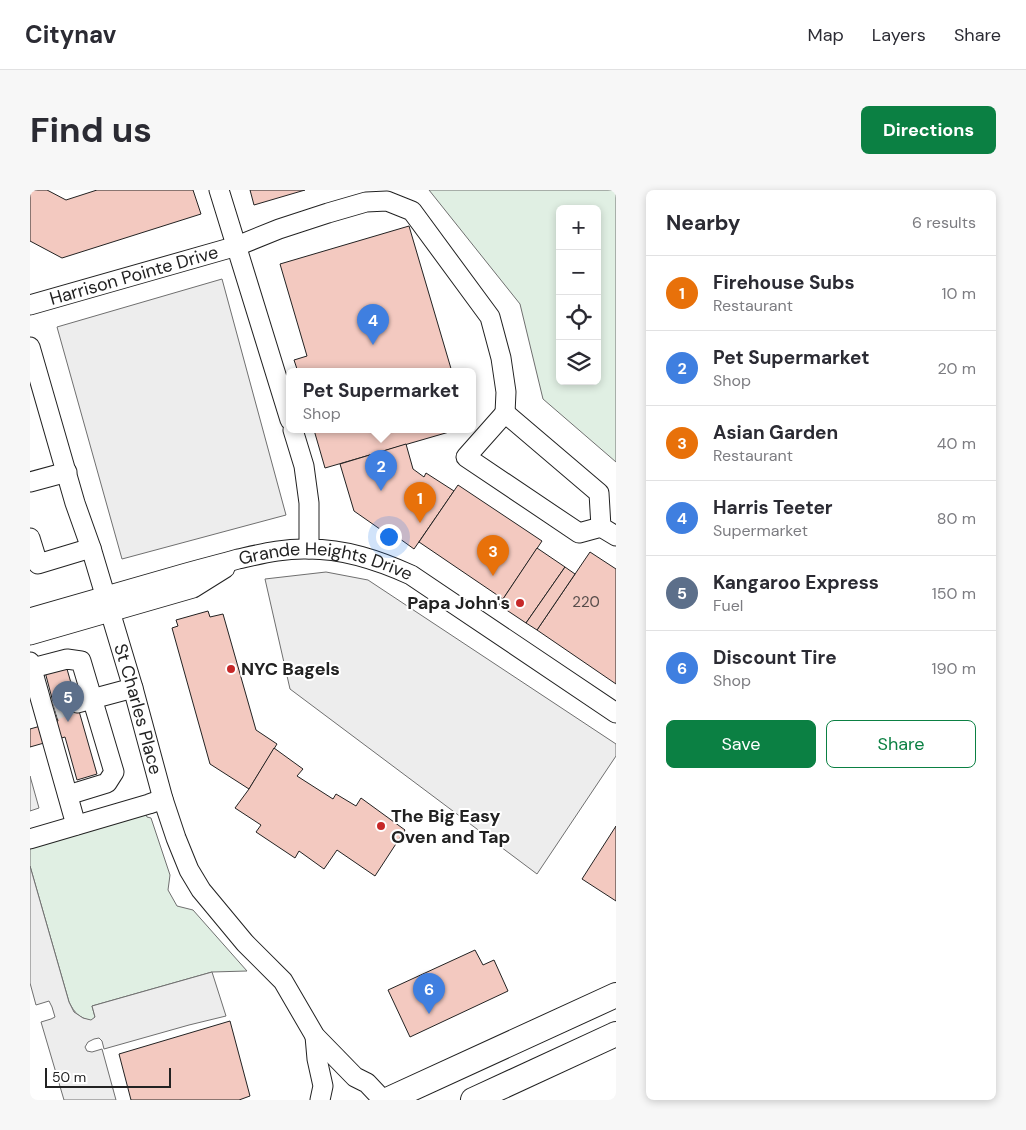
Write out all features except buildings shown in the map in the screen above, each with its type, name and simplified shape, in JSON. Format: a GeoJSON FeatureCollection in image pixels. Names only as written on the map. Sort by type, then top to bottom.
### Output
{"type":"FeatureCollection","features":[{"type":"Feature","properties":{"kind":"main road"},"geometry":{"type":"LineString","coordinates":[[388,1100],[616,995]]}},
{"type":"Feature","properties":{"kind":"main road"},"geometry":{"type":"LineString","coordinates":[[473,1100],[616,1034]]}},
{"type":"Feature","properties":{"kind":"street"},"geometry":{"type":"LineString","coordinates":[[220,190],[286,407]]}},
{"type":"Feature","properties":{"kind":"street","name":"Harrison Pointe Drive"},"geometry":{"type":"LineString","coordinates":[[30,305],[237,246],[279,229],[366,202],[387,202],[412,211],[490,317],[501,358],[506,392],[504,413]]}},
{"type":"Feature","properties":{"kind":"street","name":"St Charles Place"},"geometry":{"type":"LineString","coordinates":[[31,357],[75,503],[91,548],[163,799],[188,870],[200,890],[245,943],[283,981],[315,1036],[355,1077],[367,1083],[382,1100]]}},
{"type":"Feature","properties":{"kind":"street"},"geometry":{"type":"LineString","coordinates":[[504,413],[599,493],[609,531],[579,533],[466,457],[504,413]]}},
{"type":"Feature","properties":{"kind":"street"},"geometry":{"type":"LineString","coordinates":[[294,433],[304,466],[309,503],[309,548]]}},
{"type":"Feature","properties":{"kind":"street"},"geometry":{"type":"LineString","coordinates":[[30,482],[67,472]]}},
{"type":"Feature","properties":{"kind":"street"},"geometry":{"type":"LineString","coordinates":[[30,538],[34,566],[91,548]]}},
{"type":"Feature","properties":{"kind":"street","name":"Grande Heights Drive"},"geometry":{"type":"LineString","coordinates":[[30,635],[205,567],[276,551],[309,548],[339,551],[360,555],[395,567],[411,575],[616,713]]}},
{"type":"Feature","properties":{"kind":"street","name":"Grande Heights Drive"},"geometry":{"type":"LineString","coordinates":[[30,618],[193,588],[238,559]]}},
{"type":"Feature","properties":{"kind":"street"},"geometry":{"type":"LineString","coordinates":[[68,795],[107,783],[114,772],[85,701],[81,661],[67,659],[31,665],[50,711],[68,795],[76,825]]}},
{"type":"Feature","properties":{"kind":"street"},"geometry":{"type":"LineString","coordinates":[[85,701],[132,688]]}},
{"type":"Feature","properties":{"kind":"street"},"geometry":{"type":"LineString","coordinates":[[30,839],[163,799]]}},
{"type":"Feature","properties":{"kind":"street","name":"St Charles Place"},"geometry":{"type":"LineString","coordinates":[[315,1036],[317,1059],[323,1086],[320,1100]]}},
{"type":"Feature","properties":{"kind":"green space"},"geometry":{"type":"Polygon","coordinates":[[[429,190],[616,190],[616,462],[543,399],[520,304],[429,190]]]}},
{"type":"Feature","properties":{"kind":"green space"},"geometry":{"type":"Polygon","coordinates":[[[145,813],[147,817],[151,818],[170,875],[168,890],[177,906],[193,910],[247,971],[212,972],[92,1006],[95,1017],[91,1021],[78,1015],[69,1002],[30,866],[30,848],[145,813]]]}},
{"type":"Feature","properties":{"kind":"shaded area"},"geometry":{"type":"Polygon","coordinates":[[[222,279],[286,515],[122,559],[57,327],[222,279]]]}},
{"type":"Feature","properties":{"kind":"shaded area"},"geometry":{"type":"Polygon","coordinates":[[[326,572],[368,580],[616,744],[616,756],[537,874],[290,689],[265,579],[326,572]]]}},
{"type":"Feature","properties":{"kind":"shaded area"},"geometry":{"type":"Polygon","coordinates":[[[30,776],[39,808],[30,811],[30,776]]]}},
{"type":"Feature","properties":{"kind":"shaded area"},"geometry":{"type":"Polygon","coordinates":[[[30,866],[69,1002],[74,1012],[83,1018],[91,1020],[95,1017],[92,1006],[212,972],[226,1016],[104,1049],[99,1038],[88,1042],[85,1047],[87,1051],[92,1052],[102,1049],[116,1100],[64,1100],[41,1022],[55,1017],[49,1001],[36,1005],[30,983],[30,866]]]}},
{"type":"Feature","properties":{"kind":"tunnel"},"geometry":{"type":"LineString","coordinates":[[55,710],[77,703]]}},
{"type":"Feature","properties":{"kind":"place","name":"Harris Teeter"},"geometry":{"type":"Point","coordinates":[373,345]}},
{"type":"Feature","properties":{"kind":"place","name":"Pet Supermarket"},"geometry":{"type":"Point","coordinates":[381,491]}},
{"type":"Feature","properties":{"kind":"place","name":"Firehouse Subs"},"geometry":{"type":"Point","coordinates":[420,523]}},
{"type":"Feature","properties":{"kind":"place","name":"Asian Garden"},"geometry":{"type":"Point","coordinates":[493,576]}},
{"type":"Feature","properties":{"kind":"place","name":"Papa John's"},"geometry":{"type":"Point","coordinates":[520,603]}},
{"type":"Feature","properties":{"kind":"place","name":"NYC Bagels"},"geometry":{"type":"Point","coordinates":[231,669]}},
{"type":"Feature","properties":{"kind":"place","name":"Kangaroo Express"},"geometry":{"type":"Point","coordinates":[68,722]}},
{"type":"Feature","properties":{"kind":"place","name":"The Big Easy Oven and Tap"},"geometry":{"type":"Point","coordinates":[381,826]}},
{"type":"Feature","properties":{"kind":"place","name":"Discount Tire"},"geometry":{"type":"Point","coordinates":[429,1014]}}]}
